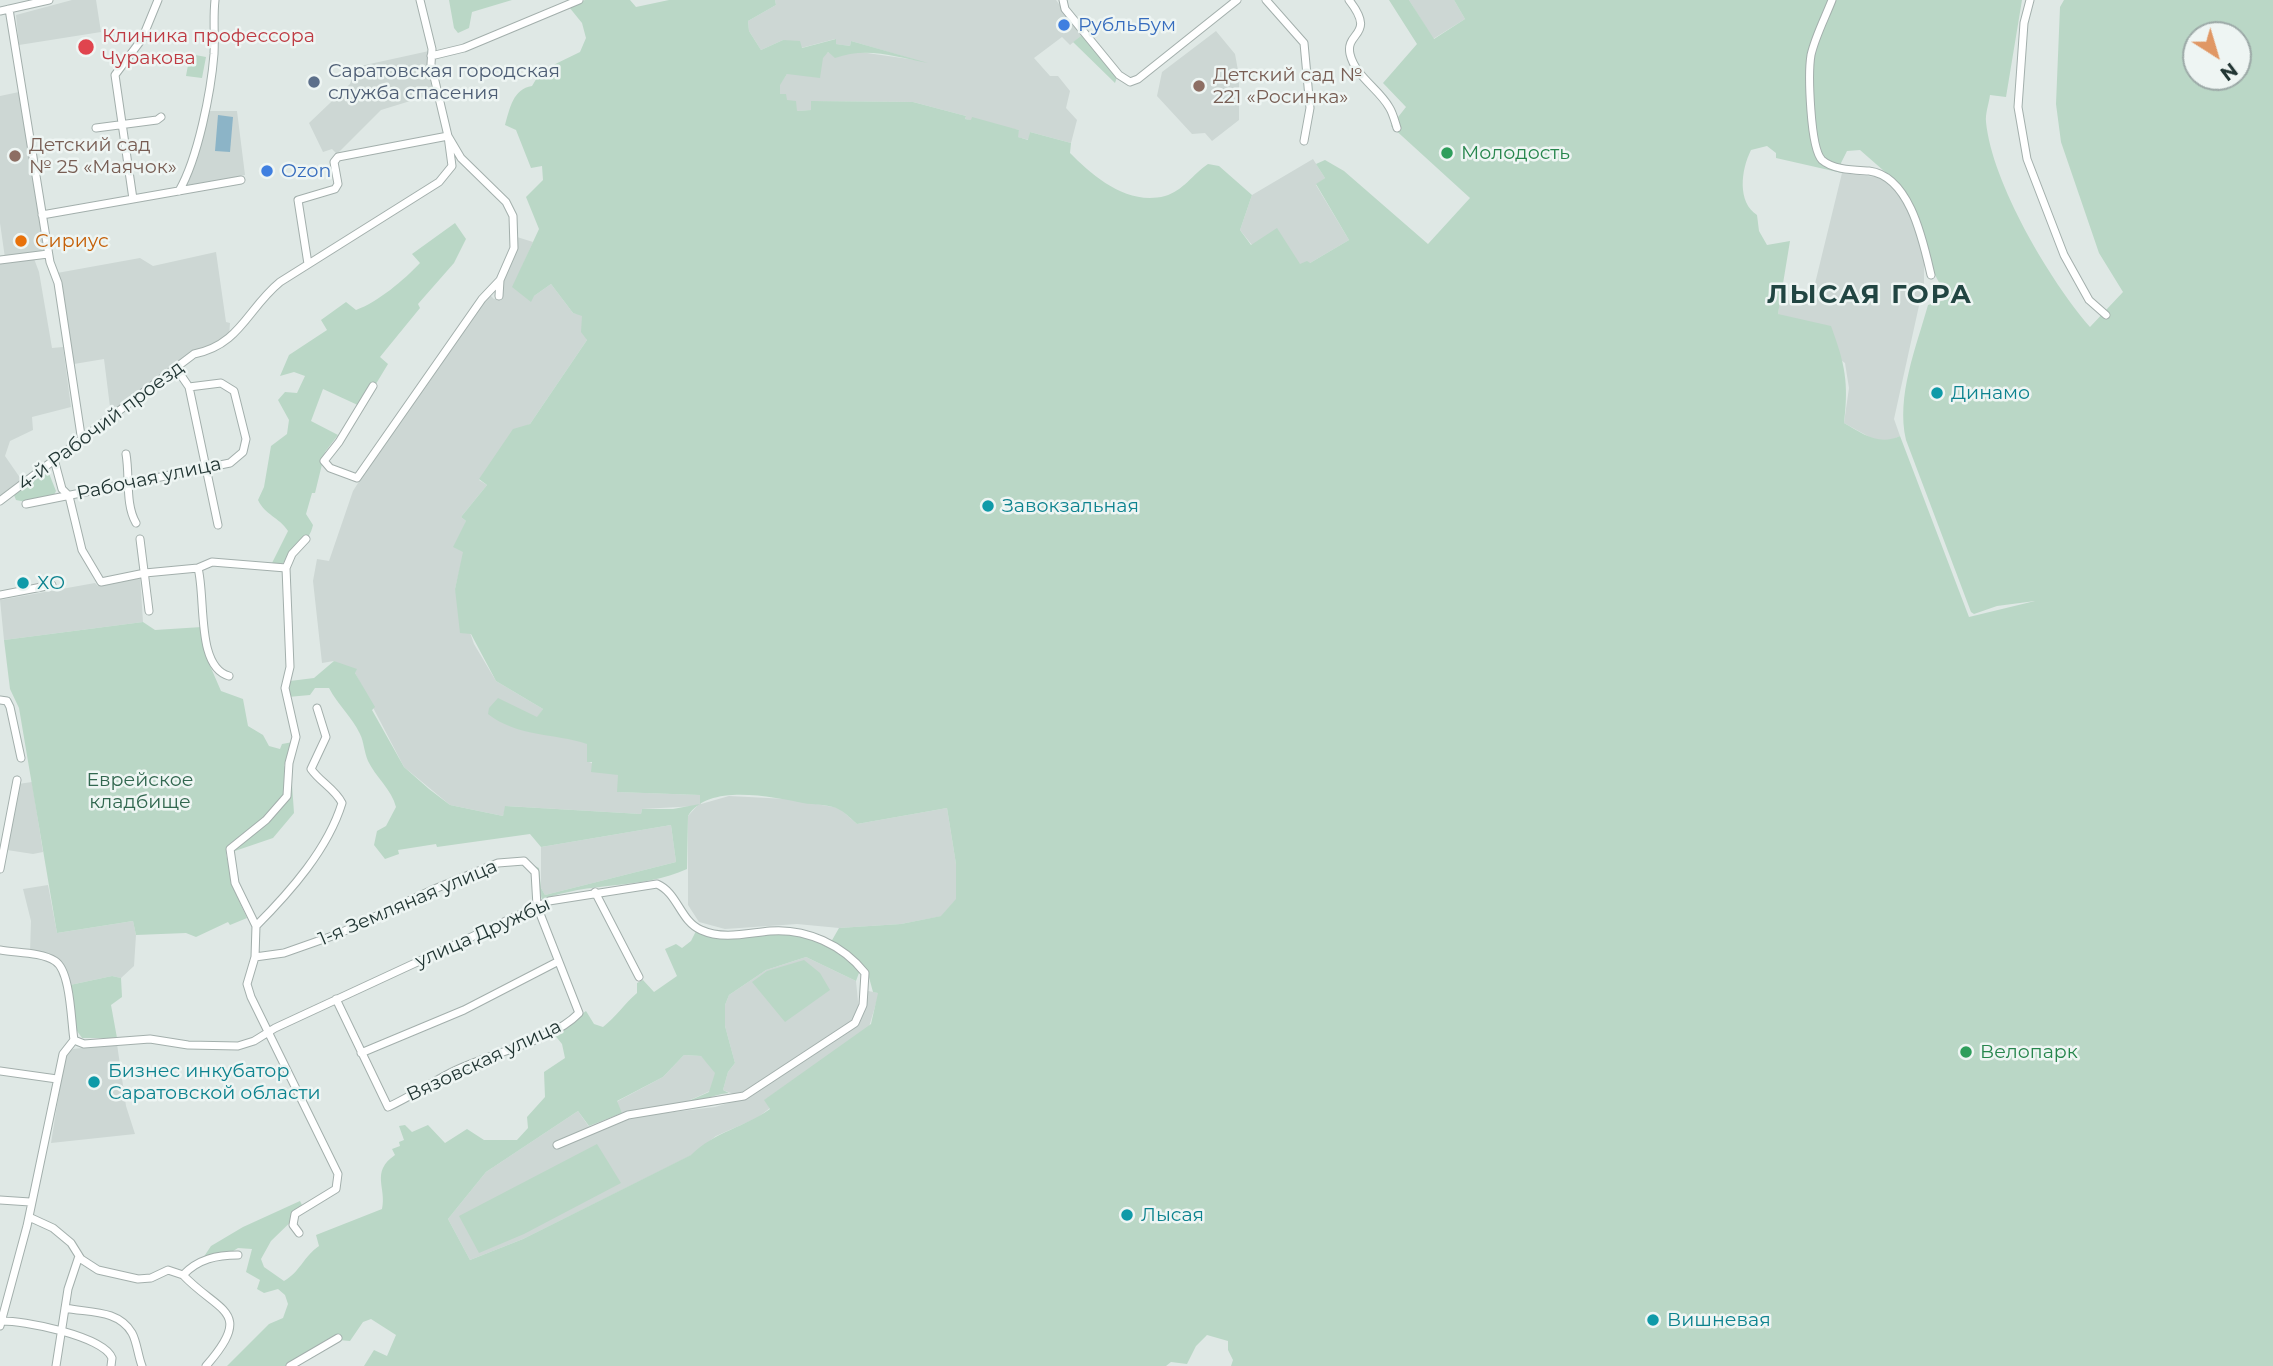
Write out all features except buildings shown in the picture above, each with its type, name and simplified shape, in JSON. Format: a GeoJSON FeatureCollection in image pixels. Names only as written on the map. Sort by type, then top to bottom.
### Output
{"type":"FeatureCollection","features":[{"type":"Feature","properties":{"kind":"street"},"geometry":{"type":"LineString","coordinates":[[0,11],[49,0]]}},
{"type":"Feature","properties":{"kind":"street"},"geometry":{"type":"LineString","coordinates":[[133,199],[116,75],[142,39],[158,0]]}},
{"type":"Feature","properties":{"kind":"street"},"geometry":{"type":"LineString","coordinates":[[179,191],[187,177],[203,114],[214,54],[215,0]]}},
{"type":"Feature","properties":{"kind":"street"},"geometry":{"type":"LineString","coordinates":[[373,386],[324,461],[330,468],[357,478],[482,299],[500,280],[514,248],[513,216],[506,202],[461,158],[448,136],[420,0]]}},
{"type":"Feature","properties":{"kind":"street"},"geometry":{"type":"LineString","coordinates":[[431,56],[464,48],[579,0]]}},
{"type":"Feature","properties":{"kind":"street"},"geometry":{"type":"LineString","coordinates":[[1063,0],[1065,9],[1119,75],[1130,82],[1138,79],[1237,0]]}},
{"type":"Feature","properties":{"kind":"street"},"geometry":{"type":"LineString","coordinates":[[1266,0],[1304,43],[1310,108],[1304,141]]}},
{"type":"Feature","properties":{"kind":"street"},"geometry":{"type":"LineString","coordinates":[[1349,0],[1360,15],[1362,24],[1350,45],[1350,55],[1364,78],[1389,107],[1397,128]]}},
{"type":"Feature","properties":{"kind":"street"},"geometry":{"type":"LineString","coordinates":[[1832,0],[1812,52],[1809,68],[1817,153],[1828,164],[1881,173],[1890,179],[1915,215],[1931,275]]}},
{"type":"Feature","properties":{"kind":"street"},"geometry":{"type":"LineString","coordinates":[[2030,0],[2024,23],[2018,107],[2028,159],[2064,255],[2089,300],[2106,315]]}},
{"type":"Feature","properties":{"kind":"street"},"geometry":{"type":"LineString","coordinates":[[9,9],[48,254],[58,283],[82,442]]}},
{"type":"Feature","properties":{"kind":"street"},"geometry":{"type":"LineString","coordinates":[[96,128],[157,120],[161,117]]}},
{"type":"Feature","properties":{"kind":"street"},"geometry":{"type":"LineString","coordinates":[[308,264],[299,200],[335,189],[338,184],[334,162],[338,157],[448,136]]}},
{"type":"Feature","properties":{"kind":"street","name":"4-й Рабочий проезд"},"geometry":{"type":"LineString","coordinates":[[4,499],[55,463],[194,354],[214,350],[232,338],[271,290],[449,173],[453,166],[448,136]]}},
{"type":"Feature","properties":{"kind":"street"},"geometry":{"type":"LineString","coordinates":[[42,215],[241,180]]}},
{"type":"Feature","properties":{"kind":"street"},"geometry":{"type":"LineString","coordinates":[[0,260],[48,254]]}},
{"type":"Feature","properties":{"kind":"street"},"geometry":{"type":"LineString","coordinates":[[499,296],[500,280]]}},
{"type":"Feature","properties":{"kind":"street"},"geometry":{"type":"LineString","coordinates":[[176,368],[189,387],[218,526]]}},
{"type":"Feature","properties":{"kind":"street","name":"Рабочая улица"},"geometry":{"type":"LineString","coordinates":[[26,504],[230,463],[243,452],[246,439],[236,397],[230,387],[209,383],[189,387]]}},
{"type":"Feature","properties":{"kind":"street"},"geometry":{"type":"LineString","coordinates":[[126,454],[130,514],[136,523]]}},
{"type":"Feature","properties":{"kind":"street"},"geometry":{"type":"LineString","coordinates":[[55,463],[62,489],[69,496],[82,550],[101,582],[145,573],[198,568],[212,562],[286,568]]}},
{"type":"Feature","properties":{"kind":"street"},"geometry":{"type":"LineString","coordinates":[[140,539],[149,611]]}},
{"type":"Feature","properties":{"kind":"street"},"geometry":{"type":"LineString","coordinates":[[299,1233],[293,1225],[295,1214],[302,1207],[336,1189],[338,1174],[277,1046],[267,1032],[247,984],[255,957],[256,926],[235,883],[230,849],[266,820],[287,796],[289,763],[296,737],[286,704],[290,675],[290,620],[286,568],[292,554],[306,539]]}},
{"type":"Feature","properties":{"kind":"street"},"geometry":{"type":"LineString","coordinates":[[198,568],[209,659],[218,672],[229,676]]}},
{"type":"Feature","properties":{"kind":"street"},"geometry":{"type":"LineString","coordinates":[[0,596],[52,585]]}},
{"type":"Feature","properties":{"kind":"street"},"geometry":{"type":"LineString","coordinates":[[3,701],[21,758]]}},
{"type":"Feature","properties":{"kind":"street"},"geometry":{"type":"LineString","coordinates":[[256,926],[279,904],[310,863],[338,817],[342,803],[337,793],[322,784],[311,769],[326,737],[317,708]]}},
{"type":"Feature","properties":{"kind":"street"},"geometry":{"type":"LineString","coordinates":[[0,869],[17,780]]}},
{"type":"Feature","properties":{"kind":"street","name":"1-я Земляная улица"},"geometry":{"type":"LineString","coordinates":[[255,957],[284,953],[338,934],[444,884],[498,863],[516,861],[531,866],[535,873],[537,906],[579,1013]]}},
{"type":"Feature","properties":{"kind":"street","name":"улица Дружбы"},"geometry":{"type":"LineString","coordinates":[[74,1040],[84,1044],[150,1040],[222,1047],[254,1041],[336,999],[537,906],[596,892],[657,884],[670,893],[688,920],[698,929],[724,935],[786,930],[806,933],[832,946],[860,966],[867,978],[860,1017],[744,1096],[628,1115],[556,1145]]}},
{"type":"Feature","properties":{"kind":"street"},"geometry":{"type":"LineString","coordinates":[[596,892],[639,977]]}},
{"type":"Feature","properties":{"kind":"street"},"geometry":{"type":"LineString","coordinates":[[0,950],[49,958],[60,965],[67,985],[74,1040],[63,1054],[29,1217],[0,1326]]}},
{"type":"Feature","properties":{"kind":"street"},"geometry":{"type":"LineString","coordinates":[[336,999],[360,1053],[464,1010],[557,962]]}},
{"type":"Feature","properties":{"kind":"street","name":"Вязовская улица"},"geometry":{"type":"LineString","coordinates":[[360,1053],[388,1107],[429,1088],[450,1073],[551,1032],[579,1013]]}},
{"type":"Feature","properties":{"kind":"street"},"geometry":{"type":"LineString","coordinates":[[0,1071],[57,1079]]}},
{"type":"Feature","properties":{"kind":"street"},"geometry":{"type":"LineString","coordinates":[[0,1200],[30,1202]]}},
{"type":"Feature","properties":{"kind":"street"},"geometry":{"type":"LineString","coordinates":[[29,1217],[53,1228],[71,1242],[79,1256],[112,1275],[151,1278],[168,1269],[183,1275],[226,1310],[230,1321],[226,1344],[206,1366]]}},
{"type":"Feature","properties":{"kind":"street"},"geometry":{"type":"LineString","coordinates":[[183,1275],[193,1265],[207,1259],[238,1255]]}},
{"type":"Feature","properties":{"kind":"street"},"geometry":{"type":"LineString","coordinates":[[56,1366],[68,1289],[79,1256]]}},
{"type":"Feature","properties":{"kind":"street"},"geometry":{"type":"LineString","coordinates":[[65,1308],[97,1311],[118,1319],[132,1332],[142,1366]]}},
{"type":"Feature","properties":{"kind":"street"},"geometry":{"type":"LineString","coordinates":[[0,1321],[62,1331],[107,1350],[111,1362]]}},
{"type":"Feature","properties":{"kind":"street"},"geometry":{"type":"LineString","coordinates":[[290,1366],[338,1338]]}},
{"type":"Feature","properties":{"kind":"shaded area"},"geometry":{"type":"Polygon","coordinates":[[[72,0],[96,0],[101,32],[19,45],[16,15],[72,0]]]}},
{"type":"Feature","properties":{"kind":"shaded area"},"geometry":{"type":"Polygon","coordinates":[[[775,0],[1056,0],[1082,35],[1070,45],[1062,37],[1034,58],[1050,76],[1058,76],[1070,91],[1066,108],[1077,120],[1071,143],[1030,132],[1029,140],[1017,137],[1019,130],[965,119],[966,116],[913,102],[811,101],[811,110],[797,111],[780,94],[780,84],[787,74],[828,52],[835,57],[853,51],[916,60],[851,41],[850,46],[835,44],[835,39],[801,48],[783,40],[761,50],[749,31],[748,21],[776,5],[775,0]]]}},
{"type":"Feature","properties":{"kind":"shaded area"},"geometry":{"type":"Polygon","coordinates":[[[1409,0],[1454,0],[1465,19],[1433,39],[1409,0]]]}},
{"type":"Feature","properties":{"kind":"shaded area","name":"Детский сад № 221 «Росинка»"},"geometry":{"type":"Polygon","coordinates":[[[1216,31],[1235,54],[1239,76],[1239,120],[1212,141],[1205,133],[1192,134],[1157,96],[1162,72],[1216,31]]]}},
{"type":"Feature","properties":{"kind":"shaded area"},"geometry":{"type":"Polygon","coordinates":[[[429,51],[427,63],[433,94],[381,110],[337,154],[332,149],[323,152],[309,123],[350,84],[356,67],[429,51]]]}},
{"type":"Feature","properties":{"kind":"shaded area","name":"Детский сад № 25 «Маячок»"},"geometry":{"type":"Polygon","coordinates":[[[19,92],[45,250],[5,258],[0,223],[0,96],[19,92]]]}},
{"type":"Feature","properties":{"kind":"shaded area"},"geometry":{"type":"Polygon","coordinates":[[[208,111],[237,111],[245,175],[184,187],[208,111]]]}},
{"type":"Feature","properties":{"kind":"shaded area"},"geometry":{"type":"Polygon","coordinates":[[[1313,159],[1325,178],[1316,185],[1349,240],[1310,263],[1299,265],[1252,245],[1240,230],[1252,195],[1313,159]]]}},
{"type":"Feature","properties":{"kind":"shaded area"},"geometry":{"type":"Polygon","coordinates":[[[1842,173],[1884,178],[1889,181],[1912,215],[1924,259],[1924,283],[1894,419],[1900,436],[1888,442],[1873,439],[1844,423],[1849,388],[1845,363],[1778,314],[1780,299],[1810,304],[1842,173]]]}},
{"type":"Feature","properties":{"kind":"shaded area"},"geometry":{"type":"Polygon","coordinates":[[[517,237],[533,242],[513,287],[534,296],[551,284],[573,313],[582,315],[587,340],[530,424],[521,428],[479,480],[487,485],[461,517],[466,521],[464,552],[455,589],[474,644],[496,681],[543,709],[538,717],[588,744],[587,761],[618,775],[618,792],[700,795],[701,804],[729,796],[787,799],[839,808],[857,824],[947,808],[956,864],[956,900],[942,916],[901,924],[839,928],[797,924],[725,929],[699,922],[688,905],[688,816],[697,806],[642,809],[641,814],[506,806],[503,816],[450,805],[404,767],[355,673],[334,661],[322,663],[313,581],[317,559],[329,561],[353,491],[385,440],[489,294],[494,299],[501,296],[502,283],[517,237]]]}},
{"type":"Feature","properties":{"kind":"shaded area"},"geometry":{"type":"Polygon","coordinates":[[[216,252],[226,322],[230,323],[229,337],[214,346],[194,351],[111,415],[104,359],[74,364],[57,273],[140,258],[153,266],[216,252]]]}},
{"type":"Feature","properties":{"kind":"shaded area"},"geometry":{"type":"Polygon","coordinates":[[[33,256],[39,272],[52,348],[63,347],[71,407],[32,417],[33,430],[10,441],[5,456],[23,482],[0,498],[0,262],[33,256]]]}},
{"type":"Feature","properties":{"kind":"shaded area"},"geometry":{"type":"Polygon","coordinates":[[[140,576],[143,622],[4,640],[0,600],[95,583],[98,586],[140,576]]]}},
{"type":"Feature","properties":{"kind":"shaded area"},"geometry":{"type":"Polygon","coordinates":[[[32,782],[43,852],[33,854],[7,850],[18,784],[32,782]]]}},
{"type":"Feature","properties":{"kind":"shaded area"},"geometry":{"type":"Polygon","coordinates":[[[671,825],[676,862],[545,895],[541,888],[541,847],[671,825]]]}},
{"type":"Feature","properties":{"kind":"shaded area"},"geometry":{"type":"Polygon","coordinates":[[[48,885],[57,933],[133,921],[136,935],[134,966],[121,978],[112,976],[70,985],[59,959],[30,953],[31,921],[23,889],[48,885]]]}},
{"type":"Feature","properties":{"kind":"shaded area"},"geometry":{"type":"Polygon","coordinates":[[[806,957],[856,981],[859,1012],[852,1021],[752,1090],[736,1095],[723,1090],[728,1072],[735,1063],[725,1026],[725,1005],[729,995],[766,970],[806,957]]]}},
{"type":"Feature","properties":{"kind":"shaded area"},"geometry":{"type":"Polygon","coordinates":[[[868,991],[879,993],[869,1027],[765,1100],[770,1108],[757,1118],[716,1136],[692,1155],[523,1239],[470,1260],[448,1219],[486,1172],[578,1111],[592,1131],[623,1118],[715,1107],[735,1101],[856,1024],[861,1018],[868,991]]]}},
{"type":"Feature","properties":{"kind":"shaded area"},"geometry":{"type":"Polygon","coordinates":[[[117,1044],[126,1106],[135,1134],[51,1143],[65,1055],[73,1049],[117,1044]]]}},
{"type":"Feature","properties":{"kind":"shaded area"},"geometry":{"type":"Polygon","coordinates":[[[684,1055],[701,1056],[711,1065],[716,1073],[712,1090],[675,1107],[622,1113],[616,1102],[663,1077],[684,1055]]]}},
{"type":"Feature","properties":{"kind":"green space"},"geometry":{"type":"Polygon","coordinates":[[[449,0],[512,0],[472,12],[469,28],[458,33],[454,28],[449,0]]]}},
{"type":"Feature","properties":{"kind":"green space"},"geometry":{"type":"Polygon","coordinates":[[[585,0],[630,0],[636,7],[669,0],[775,0],[776,5],[748,21],[749,31],[761,50],[783,40],[800,41],[802,48],[836,39],[836,44],[850,46],[851,41],[928,63],[870,53],[835,58],[828,52],[823,58],[820,78],[787,74],[780,85],[780,94],[786,94],[787,100],[796,101],[797,111],[811,110],[811,101],[913,102],[966,116],[965,119],[971,120],[972,117],[1019,130],[1018,137],[1028,140],[1030,132],[1071,143],[1070,153],[1089,171],[1112,187],[1137,197],[1151,198],[1171,194],[1208,164],[1219,166],[1252,195],[1240,230],[1251,245],[1277,228],[1300,264],[1307,261],[1310,263],[1349,240],[1316,184],[1325,178],[1316,164],[1325,160],[1344,171],[1428,244],[1470,198],[1391,126],[1406,107],[1383,83],[1417,44],[1389,0],[1409,0],[1434,39],[1465,19],[1454,0],[2022,0],[2006,97],[1990,95],[1986,119],[1991,146],[1999,173],[2025,230],[2058,284],[2090,327],[2123,292],[2099,253],[2061,142],[2056,104],[2060,7],[2064,0],[2273,0],[2273,1366],[1231,1366],[1233,1360],[1228,1350],[1228,1341],[1207,1335],[1196,1346],[1187,1364],[1171,1362],[1166,1366],[364,1366],[374,1350],[387,1356],[396,1335],[371,1319],[363,1322],[350,1341],[339,1340],[287,1366],[227,1366],[269,1324],[283,1318],[288,1304],[285,1295],[278,1289],[264,1293],[257,1289],[260,1280],[246,1272],[252,1249],[238,1248],[222,1258],[203,1258],[211,1246],[243,1227],[300,1201],[304,1209],[271,1241],[261,1259],[264,1267],[284,1281],[319,1246],[316,1235],[382,1209],[381,1174],[387,1161],[395,1155],[392,1149],[400,1146],[399,1142],[404,1140],[399,1126],[405,1125],[412,1132],[428,1125],[445,1143],[467,1129],[484,1140],[517,1140],[528,1128],[527,1117],[545,1097],[544,1072],[565,1058],[562,1044],[554,1034],[586,1011],[594,1024],[603,1027],[637,993],[637,983],[643,980],[654,992],[677,976],[665,949],[676,944],[682,948],[691,941],[696,931],[703,934],[786,934],[822,944],[860,970],[856,981],[806,957],[766,970],[729,995],[725,1005],[725,1026],[735,1063],[728,1072],[723,1090],[729,1093],[675,1107],[709,1092],[715,1073],[701,1056],[684,1055],[663,1077],[617,1101],[622,1113],[589,1126],[578,1111],[486,1172],[448,1219],[470,1260],[523,1239],[691,1155],[720,1135],[770,1109],[764,1100],[871,1024],[878,993],[873,992],[867,970],[831,942],[839,928],[901,924],[941,916],[956,899],[956,864],[947,808],[857,824],[842,811],[832,807],[758,796],[710,799],[697,806],[688,816],[687,869],[652,880],[578,890],[542,900],[533,865],[539,868],[541,888],[545,895],[676,862],[671,825],[541,847],[530,834],[437,847],[436,844],[398,850],[399,854],[385,859],[374,845],[377,831],[386,826],[396,807],[368,761],[357,728],[329,688],[315,688],[310,695],[288,697],[290,681],[314,678],[334,661],[357,669],[355,673],[375,707],[372,710],[404,767],[450,805],[503,816],[505,806],[641,814],[642,809],[673,809],[700,804],[700,795],[617,792],[618,775],[591,772],[592,762],[587,762],[587,744],[523,731],[488,714],[489,708],[498,698],[537,717],[543,709],[496,681],[471,634],[460,633],[455,589],[463,552],[453,547],[466,521],[461,517],[487,485],[479,479],[513,429],[530,424],[587,340],[581,332],[582,316],[573,313],[551,284],[534,296],[531,302],[512,287],[539,229],[526,197],[543,180],[542,166],[531,168],[516,130],[505,125],[513,100],[520,91],[532,86],[541,71],[580,52],[586,38],[582,23],[569,7],[585,0]],[[1767,146],[1751,150],[1743,185],[1746,202],[1757,215],[1759,231],[1767,245],[1790,241],[1778,314],[1831,326],[1845,374],[1844,423],[1878,439],[1900,436],[1969,617],[2035,601],[1997,606],[1974,614],[1971,612],[1906,440],[1905,389],[1918,338],[1928,305],[1948,299],[1935,275],[1918,215],[1892,178],[1860,150],[1847,151],[1841,163],[1842,173],[1776,158],[1776,153],[1767,146]]]}},
{"type":"Feature","properties":{"kind":"green space"},"geometry":{"type":"Polygon","coordinates":[[[1082,35],[1117,77],[1115,83],[1073,42],[1082,35]]]}},
{"type":"Feature","properties":{"kind":"green space"},"geometry":{"type":"Polygon","coordinates":[[[190,54],[206,57],[202,78],[186,76],[190,54]]]}},
{"type":"Feature","properties":{"kind":"green space"},"geometry":{"type":"Polygon","coordinates":[[[455,223],[466,239],[454,263],[418,304],[420,308],[380,357],[388,364],[362,407],[323,389],[311,421],[338,435],[325,452],[315,493],[312,493],[306,514],[313,525],[305,542],[296,552],[281,565],[271,565],[288,531],[258,500],[264,487],[271,446],[287,434],[289,420],[278,400],[285,392],[297,393],[305,376],[294,372],[280,376],[289,355],[327,330],[321,320],[346,302],[356,310],[390,290],[420,263],[412,254],[455,223]]]}},
{"type":"Feature","properties":{"kind":"green space"},"geometry":{"type":"Polygon","coordinates":[[[48,471],[56,491],[53,497],[26,502],[16,500],[14,495],[48,471]]]}},
{"type":"Feature","properties":{"kind":"green space","name":"Еврейское кладбище"},"geometry":{"type":"Polygon","coordinates":[[[143,622],[155,630],[202,627],[208,661],[221,691],[243,699],[248,726],[263,735],[269,746],[280,749],[282,744],[293,742],[284,766],[291,770],[294,813],[273,838],[226,854],[235,892],[247,918],[230,925],[228,922],[196,937],[186,933],[136,935],[133,921],[57,933],[19,708],[10,689],[4,640],[143,622]]]}},
{"type":"Feature","properties":{"kind":"green space"},"geometry":{"type":"Polygon","coordinates":[[[804,960],[820,973],[830,990],[785,1022],[752,982],[767,971],[804,960]]]}},
{"type":"Feature","properties":{"kind":"green space"},"geometry":{"type":"Polygon","coordinates":[[[112,976],[121,978],[122,997],[111,1005],[117,1038],[82,1038],[75,1028],[70,985],[112,976]]]}},
{"type":"Feature","properties":{"kind":"green space"},"geometry":{"type":"Polygon","coordinates":[[[597,1144],[621,1183],[524,1234],[479,1253],[459,1216],[597,1144]]]}},
{"type":"Feature","properties":{"kind":"water"},"geometry":{"type":"Polygon","coordinates":[[[218,115],[233,117],[230,152],[215,151],[218,115]]]}},
{"type":"Feature","properties":{"kind":"place","name":"РубльБум"},"geometry":{"type":"Point","coordinates":[1064,25]}},
{"type":"Feature","properties":{"kind":"place","name":"Клиника профессора Чуракова"},"geometry":{"type":"Point","coordinates":[86,47]}},
{"type":"Feature","properties":{"kind":"place","name":"Саратовская городская служба спасения"},"geometry":{"type":"Point","coordinates":[314,82]}},
{"type":"Feature","properties":{"kind":"place","name":"Детский сад № 221 «Росинка»"},"geometry":{"type":"Point","coordinates":[1199,86]}},
{"type":"Feature","properties":{"kind":"place","name":"Молодость"},"geometry":{"type":"Point","coordinates":[1447,153]}},
{"type":"Feature","properties":{"kind":"place","name":"Детский сад № 25 «Маячок»"},"geometry":{"type":"Point","coordinates":[15,156]}},
{"type":"Feature","properties":{"kind":"place","name":"Ozon"},"geometry":{"type":"Point","coordinates":[267,171]}},
{"type":"Feature","properties":{"kind":"place","name":"Сириус"},"geometry":{"type":"Point","coordinates":[21,241]}},
{"type":"Feature","properties":{"kind":"place","name":"Динамо"},"geometry":{"type":"Point","coordinates":[1937,393]}},
{"type":"Feature","properties":{"kind":"place","name":"Завокзальная"},"geometry":{"type":"Point","coordinates":[988,506]}},
{"type":"Feature","properties":{"kind":"place","name":"ХО"},"geometry":{"type":"Point","coordinates":[23,583]}},
{"type":"Feature","properties":{"kind":"place","name":"Велопарк"},"geometry":{"type":"Point","coordinates":[1966,1052]}},
{"type":"Feature","properties":{"kind":"place","name":"Бизнес инкубатор Саратовской области"},"geometry":{"type":"Point","coordinates":[94,1082]}},
{"type":"Feature","properties":{"kind":"place","name":"Лысая"},"geometry":{"type":"Point","coordinates":[1127,1215]}},
{"type":"Feature","properties":{"kind":"place","name":"Вишневая"},"geometry":{"type":"Point","coordinates":[1653,1320]}},
{"type":"Feature","properties":{"kind":"district","name":"ЛЫСАЯ ГОРА"},"geometry":{"type":"Point","coordinates":[1870,295]}}]}
